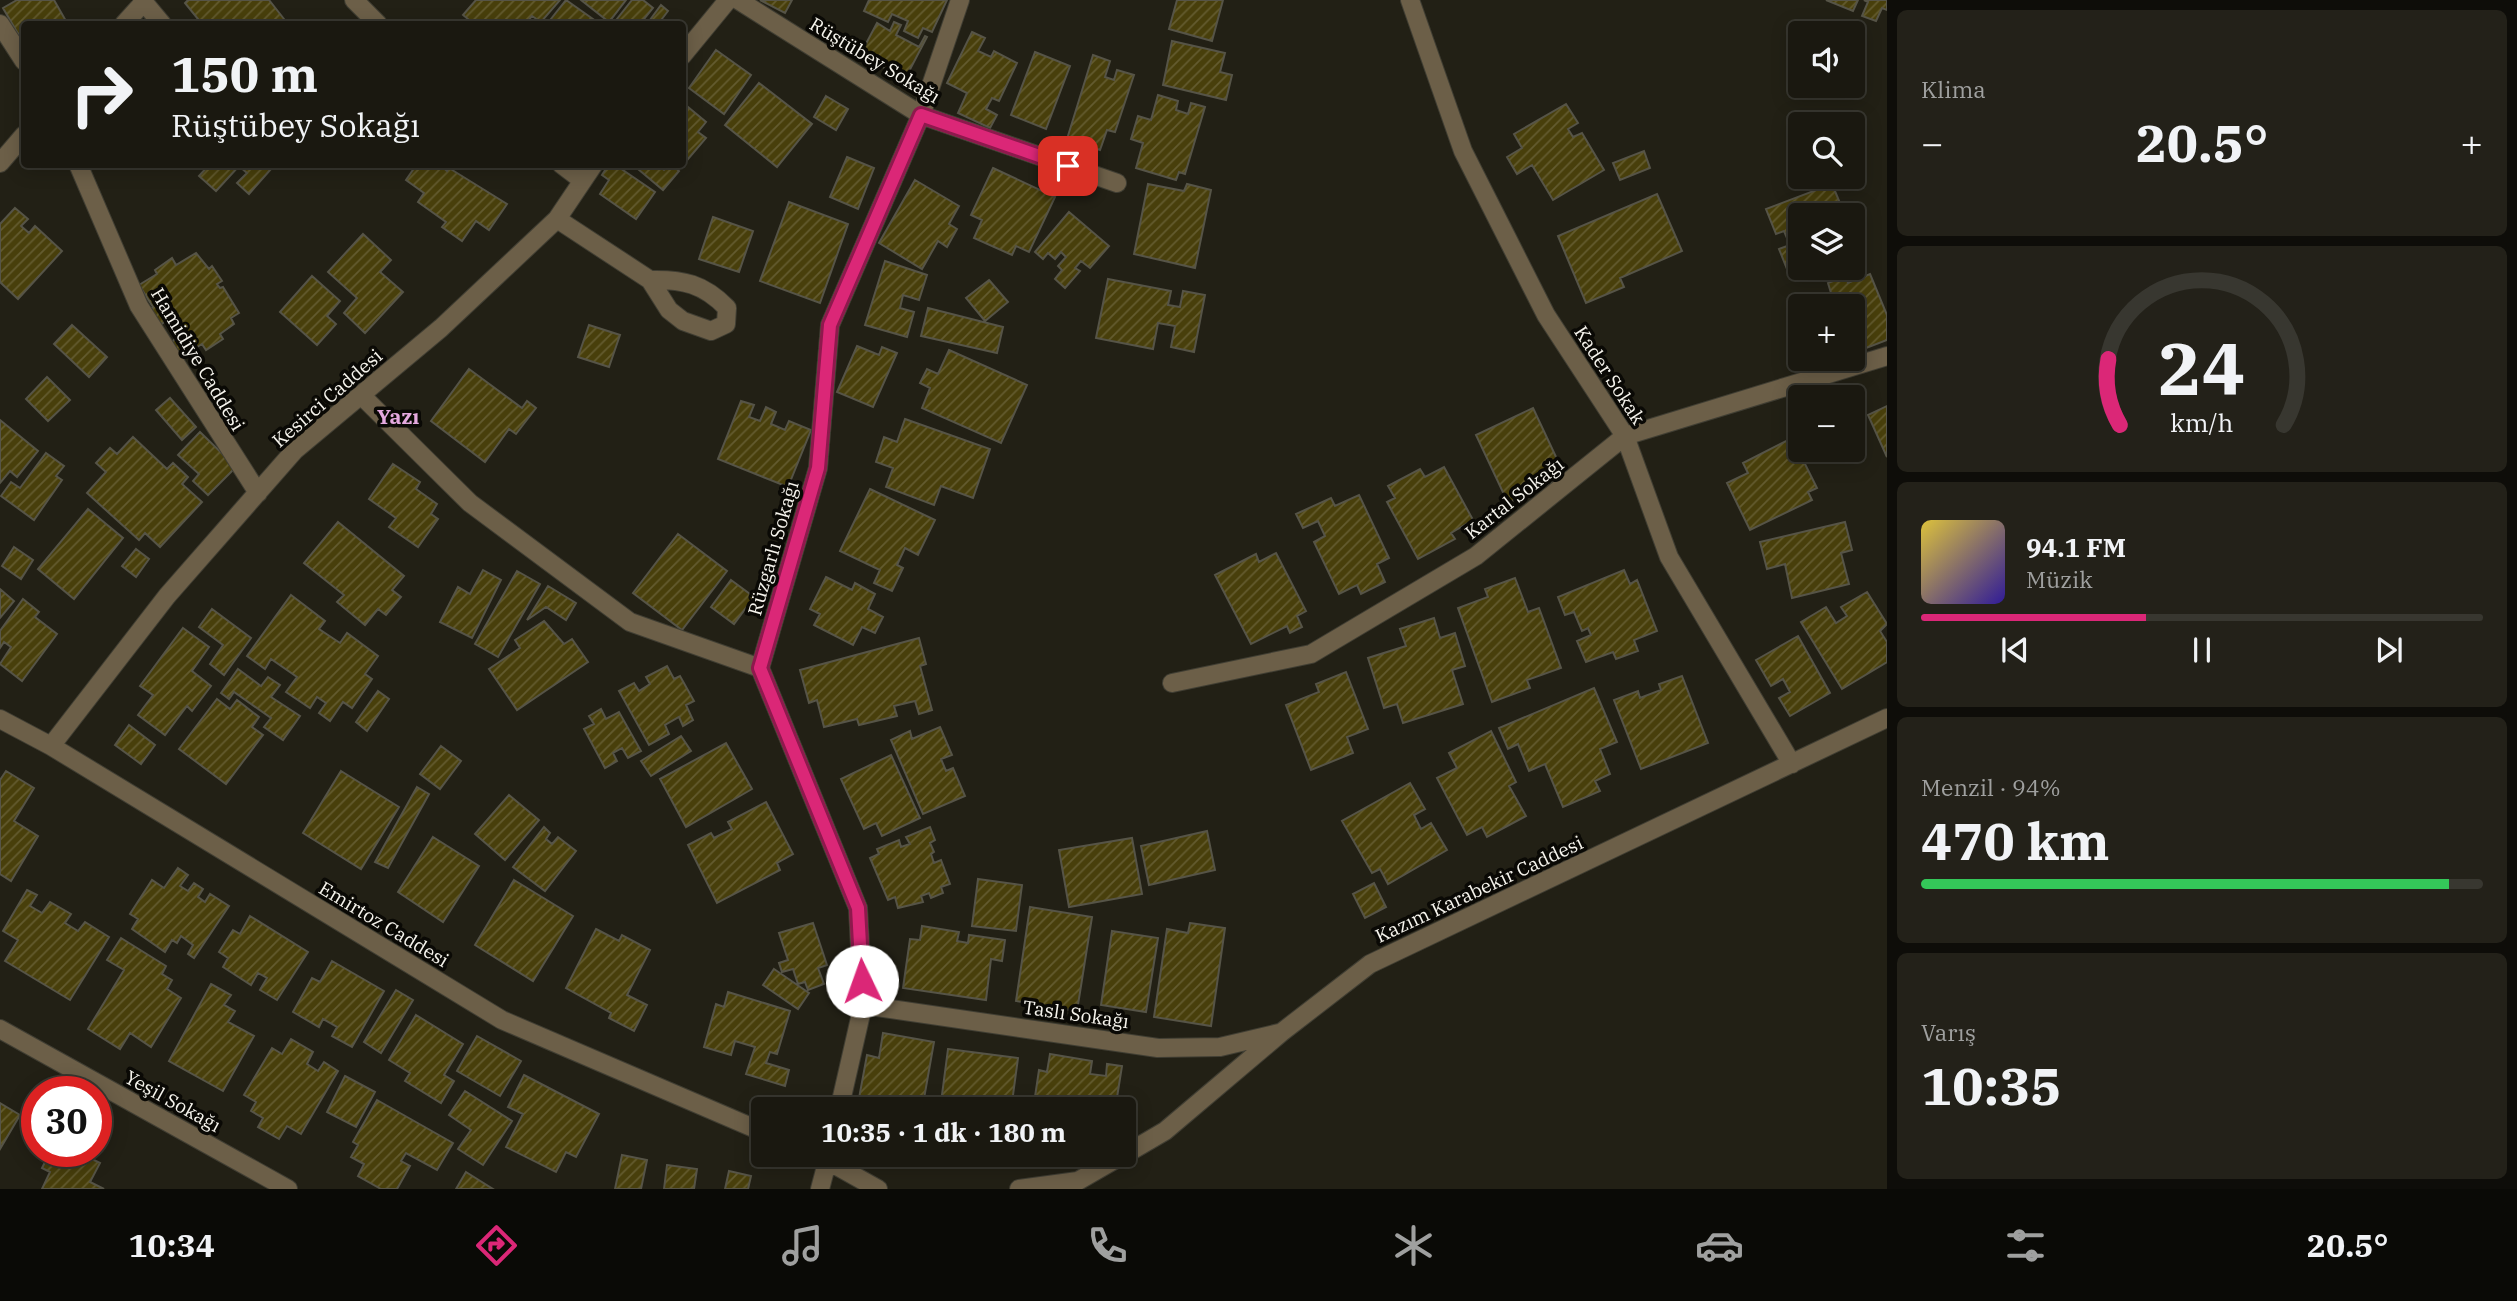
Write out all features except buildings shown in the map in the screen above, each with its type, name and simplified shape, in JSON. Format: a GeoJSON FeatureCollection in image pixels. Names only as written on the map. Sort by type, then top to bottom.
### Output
{"type":"FeatureCollection","features":[{"type":"Feature","properties":{"kind":"street"},"geometry":{"type":"LineString","coordinates":[[354,0],[376,21]]}},
{"type":"Feature","properties":{"kind":"street"},"geometry":{"type":"LineString","coordinates":[[686,51],[728,0]]}},
{"type":"Feature","properties":{"kind":"street","name":"Rüştübey Sokağı"},"geometry":{"type":"LineString","coordinates":[[738,0],[921,115],[1117,183]]}},
{"type":"Feature","properties":{"kind":"street","name":"Rüzgarlı Sokağı"},"geometry":{"type":"LineString","coordinates":[[760,668],[818,468],[830,325],[921,115],[960,0]]}},
{"type":"Feature","properties":{"kind":"street","name":"Kader Sokak"},"geometry":{"type":"LineString","coordinates":[[1410,0],[1463,151],[1546,314],[1625,436],[1669,557],[1792,764]]}},
{"type":"Feature","properties":{"kind":"street"},"geometry":{"type":"LineString","coordinates":[[126,21],[143,1],[160,21]]}},
{"type":"Feature","properties":{"kind":"street"},"geometry":{"type":"LineString","coordinates":[[0,24],[21,56]]}},
{"type":"Feature","properties":{"kind":"street"},"geometry":{"type":"LineString","coordinates":[[0,163],[21,138]]}},
{"type":"Feature","properties":{"kind":"street","name":"Hamidiye Caddesi"},"geometry":{"type":"LineString","coordinates":[[80,168],[138,306],[258,493]]}},
{"type":"Feature","properties":{"kind":"street"},"geometry":{"type":"LineString","coordinates":[[566,168],[582,180]]}},
{"type":"Feature","properties":{"kind":"street","name":"Kesirci Caddesi"},"geometry":{"type":"LineString","coordinates":[[51,746],[167,596],[295,450],[441,328],[557,219],[591,168]]}},
{"type":"Feature","properties":{"kind":"street"},"geometry":{"type":"LineString","coordinates":[[557,219],[650,280]]}},
{"type":"Feature","properties":{"kind":"street","name":"Kartal Sokağı"},"geometry":{"type":"LineString","coordinates":[[1172,683],[1311,654],[1476,556],[1625,436],[1887,356]]}},
{"type":"Feature","properties":{"kind":"street"},"geometry":{"type":"LineString","coordinates":[[361,395],[470,503],[630,622],[760,668],[858,908],[863,1005],[842,1097]]}},
{"type":"Feature","properties":{"kind":"street","name":"Kazım Karabekir Caddesi"},"geometry":{"type":"LineString","coordinates":[[1136,1148],[1165,1131],[1282,1032],[1370,964],[1887,718]]}},
{"type":"Feature","properties":{"kind":"street","name":"Emirtoz Caddesi"},"geometry":{"type":"LineString","coordinates":[[0,719],[51,746],[502,1020],[751,1127]]}},
{"type":"Feature","properties":{"kind":"street","name":"Taslı Sokağı"},"geometry":{"type":"LineString","coordinates":[[863,1005],[1158,1048],[1220,1047],[1282,1032]]}},
{"type":"Feature","properties":{"kind":"street","name":"Yeşil Sokağı"},"geometry":{"type":"LineString","coordinates":[[0,1029],[288,1189]]}},
{"type":"Feature","properties":{"kind":"street"},"geometry":{"type":"LineString","coordinates":[[820,1189],[823,1167]]}},
{"type":"Feature","properties":{"kind":"street"},"geometry":{"type":"LineString","coordinates":[[842,1167],[878,1189]]}},
{"type":"Feature","properties":{"kind":"street","name":"Kazım Karabekir Caddesi"},"geometry":{"type":"LineString","coordinates":[[1019,1189],[1078,1181],[1102,1167]]}},
{"type":"Feature","properties":{"kind":"district","name":"Yazı"},"geometry":{"type":"Point","coordinates":[398,417]}},
{"type":"Feature","properties":{"kind":"route"},"geometry":{"type":"LineString","coordinates":[[862,981],[858,908],[760,668],[818,468],[830,325],[921,115],[1068,166]]}}]}
